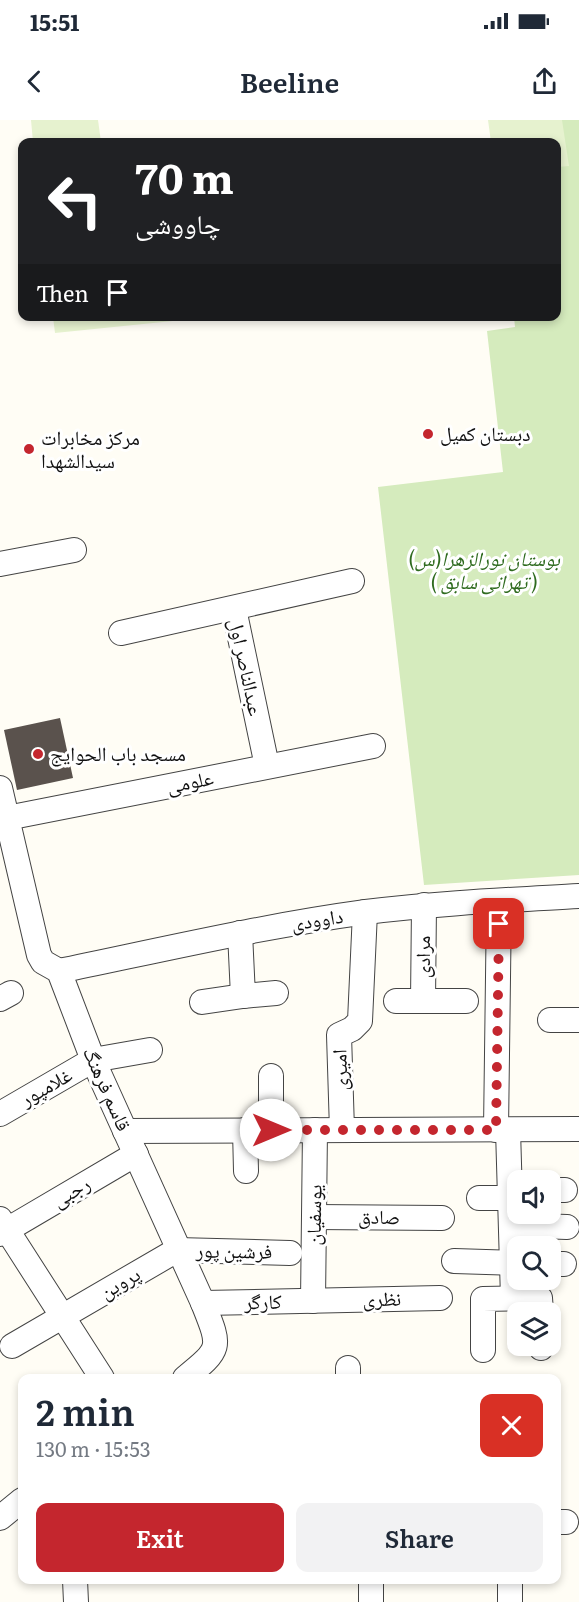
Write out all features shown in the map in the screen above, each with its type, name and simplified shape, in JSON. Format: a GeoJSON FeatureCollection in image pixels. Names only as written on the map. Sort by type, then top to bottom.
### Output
{"type":"FeatureCollection","features":[{"type":"Feature","properties":{"kind":"street"},"geometry":{"type":"LineString","coordinates":[[0,564],[74,549]]}},
{"type":"Feature","properties":{"kind":"street"},"geometry":{"type":"LineString","coordinates":[[234,609],[352,581]]}},
{"type":"Feature","properties":{"kind":"street","name":"عبدالناصر اول"},"geometry":{"type":"LineString","coordinates":[[121,633],[234,609],[267,766]]}},
{"type":"Feature","properties":{"kind":"street","name":"علومی"},"geometry":{"type":"LineString","coordinates":[[7,818],[373,746]]}},
{"type":"Feature","properties":{"kind":"street","name":"قاسم فرهنگ"},"geometry":{"type":"LineString","coordinates":[[0,788],[7,818],[7,850],[39,955],[43,962],[59,971],[93,1060],[203,1304],[216,1338],[216,1347],[211,1356],[190,1374]]}},
{"type":"Feature","properties":{"kind":"street","name":"داوودی"},"geometry":{"type":"LineString","coordinates":[[59,971],[240,933],[365,912],[579,896]]}},
{"type":"Feature","properties":{"kind":"street"},"geometry":{"type":"LineString","coordinates":[[499,901],[502,1130],[509,1170]]}},
{"type":"Feature","properties":{"kind":"street","name":"مرادی"},"geometry":{"type":"LineString","coordinates":[[424,906],[423,1001],[466,1000]]}},
{"type":"Feature","properties":{"kind":"street","name":"امیری"},"geometry":{"type":"LineString","coordinates":[[342,1130],[339,1035],[352,1029],[360,1021],[365,912]]}},
{"type":"Feature","properties":{"kind":"street"},"geometry":{"type":"LineString","coordinates":[[240,933],[243,996]]}},
{"type":"Feature","properties":{"kind":"street"},"geometry":{"type":"LineString","coordinates":[[202,1002],[276,993]]}},
{"type":"Feature","properties":{"kind":"street"},"geometry":{"type":"LineString","coordinates":[[396,1001],[423,1001]]}},
{"type":"Feature","properties":{"kind":"street"},"geometry":{"type":"LineString","coordinates":[[550,1020],[579,1020]]}},
{"type":"Feature","properties":{"kind":"street"},"geometry":{"type":"LineString","coordinates":[[93,1060],[150,1050]]}},
{"type":"Feature","properties":{"kind":"street","name":"غلامپور"},"geometry":{"type":"LineString","coordinates":[[0,1114],[93,1060]]}},
{"type":"Feature","properties":{"kind":"street"},"geometry":{"type":"LineString","coordinates":[[270,1076],[271,1130]]}},
{"type":"Feature","properties":{"kind":"street"},"geometry":{"type":"LineString","coordinates":[[125,1131],[579,1129]]}},
{"type":"Feature","properties":{"kind":"street"},"geometry":{"type":"LineString","coordinates":[[245,1130],[246,1171]]}},
{"type":"Feature","properties":{"kind":"street","name":"یوسفیان"},"geometry":{"type":"LineString","coordinates":[[315,1130],[318,1301]]}},
{"type":"Feature","properties":{"kind":"street","name":"رجبی"},"geometry":{"type":"LineString","coordinates":[[2,1228],[136,1154]]}},
{"type":"Feature","properties":{"kind":"street"},"geometry":{"type":"LineString","coordinates":[[479,1198],[507,1194]]}},
{"type":"Feature","properties":{"kind":"street","name":"صادق"},"geometry":{"type":"LineString","coordinates":[[315,1216],[442,1218]]}},
{"type":"Feature","properties":{"kind":"street"},"geometry":{"type":"LineString","coordinates":[[512,1236],[511,1225],[567,1227]]}},
{"type":"Feature","properties":{"kind":"street"},"geometry":{"type":"LineString","coordinates":[[2,1228],[99,1374]]}},
{"type":"Feature","properties":{"kind":"street","name":"فرشین پور"},"geometry":{"type":"LineString","coordinates":[[177,1250],[290,1253]]}},
{"type":"Feature","properties":{"kind":"street","name":"پروین"},"geometry":{"type":"LineString","coordinates":[[12,1346],[177,1250]]}},
{"type":"Feature","properties":{"kind":"street"},"geometry":{"type":"LineString","coordinates":[[454,1261],[507,1263]]}},
{"type":"Feature","properties":{"kind":"street"},"geometry":{"type":"LineString","coordinates":[[513,1290],[513,1298]]}},
{"type":"Feature","properties":{"kind":"street","name":"نظری"},"geometry":{"type":"LineString","coordinates":[[318,1301],[440,1298]]}},
{"type":"Feature","properties":{"kind":"street"},"geometry":{"type":"LineString","coordinates":[[483,1350],[483,1299],[540,1298],[540,1302]]}},
{"type":"Feature","properties":{"kind":"street","name":"کارگر"},"geometry":{"type":"LineString","coordinates":[[203,1304],[318,1301]]}},
{"type":"Feature","properties":{"kind":"street"},"geometry":{"type":"LineString","coordinates":[[75,1584],[76,1602]]}},
{"type":"Feature","properties":{"kind":"street"},"geometry":{"type":"LineString","coordinates":[[371,1584],[371,1602]]}},
{"type":"Feature","properties":{"kind":"street"},"geometry":{"type":"LineString","coordinates":[[510,1584],[510,1602]]}},
{"type":"Feature","properties":{"kind":"green space"},"geometry":{"type":"Polygon","coordinates":[[[31,120],[98,120],[100,138],[33,138],[31,120]]]}},
{"type":"Feature","properties":{"kind":"green space"},"geometry":{"type":"Polygon","coordinates":[[[488,120],[562,120],[569,166],[561,167],[561,138],[490,138],[488,120]]]}},
{"type":"Feature","properties":{"kind":"green space","name":"بوستان نورالزهرا(س) ( تهرانی سابق )"},"geometry":{"type":"Polygon","coordinates":[[[490,120],[579,120],[579,875],[424,885],[378,487],[503,472],[487,331],[515,327],[514,321],[561,321],[561,138],[544,138],[490,120]]]}},
{"type":"Feature","properties":{"kind":"green space"},"geometry":{"type":"Polygon","coordinates":[[[54,321],[173,321],[55,333],[54,321]]]}},
{"type":"Feature","properties":{"kind":"building","name":"مسجد باب الحوایج"},"geometry":{"type":"Polygon","coordinates":[[[60,718],[73,778],[17,790],[4,730],[60,718]]]}},
{"type":"Feature","properties":{"kind":"place","name":"دبستان کمیل"},"geometry":{"type":"Point","coordinates":[428,434]}},
{"type":"Feature","properties":{"kind":"place","name":"مرکز مخابرات سیدالشهدا"},"geometry":{"type":"Point","coordinates":[29,449]}},
{"type":"Feature","properties":{"kind":"place","name":"مسجد باب الحوایج"},"geometry":{"type":"Point","coordinates":[38,754]}},
{"type":"Feature","properties":{"kind":"route"},"geometry":{"type":"LineString","coordinates":[[271,1130],[496,1130],[499,924]]}}]}
